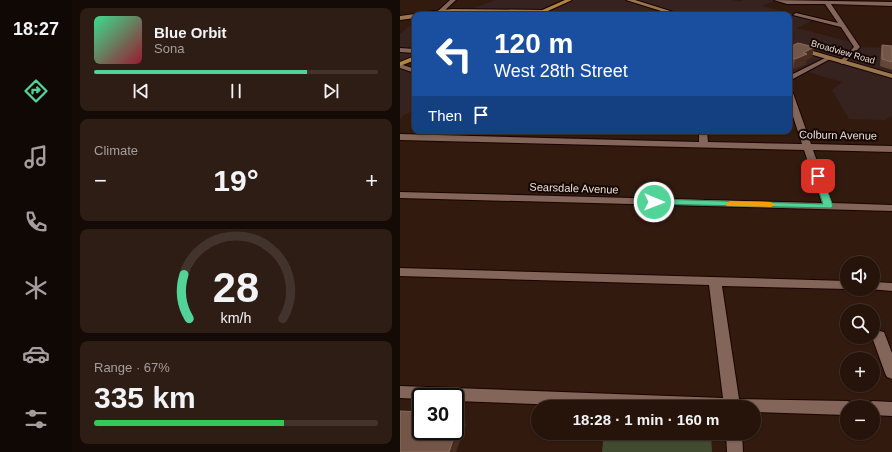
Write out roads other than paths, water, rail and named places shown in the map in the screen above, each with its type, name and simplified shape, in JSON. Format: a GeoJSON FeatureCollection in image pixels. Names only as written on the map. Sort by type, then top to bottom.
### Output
{"type":"FeatureCollection","features":[{"type":"Feature","properties":{"kind":"main road"},"geometry":{"type":"LineString","coordinates":[[440,12],[543,12],[570,0]]}},
{"type":"Feature","properties":{"kind":"main road"},"geometry":{"type":"LineString","coordinates":[[629,0],[670,12]]}},
{"type":"Feature","properties":{"kind":"main road"},"geometry":{"type":"LineString","coordinates":[[400,18],[412,16]]}},
{"type":"Feature","properties":{"kind":"main road","name":"Broadview Road"},"geometry":{"type":"LineString","coordinates":[[792,47],[892,76]]}},
{"type":"Feature","properties":{"kind":"main road"},"geometry":{"type":"LineString","coordinates":[[400,65],[412,59]]}},
{"type":"Feature","properties":{"kind":"street"},"geometry":{"type":"LineString","coordinates":[[440,12],[453,0]]}},
{"type":"Feature","properties":{"kind":"street"},"geometry":{"type":"LineString","coordinates":[[777,0],[787,2],[827,3],[892,2]]}},
{"type":"Feature","properties":{"kind":"street"},"geometry":{"type":"LineString","coordinates":[[827,3],[857,47],[842,62]]}},
{"type":"Feature","properties":{"kind":"street"},"geometry":{"type":"LineString","coordinates":[[796,15],[843,26]]}},
{"type":"Feature","properties":{"kind":"street"},"geometry":{"type":"LineString","coordinates":[[400,50],[412,51]]}},
{"type":"Feature","properties":{"kind":"street"},"geometry":{"type":"LineString","coordinates":[[792,77],[829,58]]}},
{"type":"Feature","properties":{"kind":"street"},"geometry":{"type":"LineString","coordinates":[[400,65],[412,70]]}},
{"type":"Feature","properties":{"kind":"street"},"geometry":{"type":"LineString","coordinates":[[792,102],[828,206]]}},
{"type":"Feature","properties":{"kind":"street"},"geometry":{"type":"LineString","coordinates":[[703,134],[704,144]]}},
{"type":"Feature","properties":{"kind":"street","name":"Colburn Avenue"},"geometry":{"type":"LineString","coordinates":[[400,138],[892,148]]}},
{"type":"Feature","properties":{"kind":"street","name":"Searsdale Avenue"},"geometry":{"type":"LineString","coordinates":[[400,195],[892,208]]}},
{"type":"Feature","properties":{"kind":"street"},"geometry":{"type":"LineString","coordinates":[[400,272],[840,285]]}},
{"type":"Feature","properties":{"kind":"street"},"geometry":{"type":"LineString","coordinates":[[715,281],[731,400]]}},
{"type":"Feature","properties":{"kind":"street"},"geometry":{"type":"LineString","coordinates":[[880,286],[892,287]]}},
{"type":"Feature","properties":{"kind":"street"},"geometry":{"type":"LineString","coordinates":[[880,339],[892,373]]}},
{"type":"Feature","properties":{"kind":"street"},"geometry":{"type":"LineString","coordinates":[[400,392],[590,400]]}},
{"type":"Feature","properties":{"kind":"street"},"geometry":{"type":"LineString","coordinates":[[761,407],[840,408]]}},
{"type":"Feature","properties":{"kind":"street"},"geometry":{"type":"LineString","coordinates":[[880,408],[892,409]]}},
{"type":"Feature","properties":{"kind":"street"},"geometry":{"type":"LineString","coordinates":[[735,440],[736,452]]}}]}
